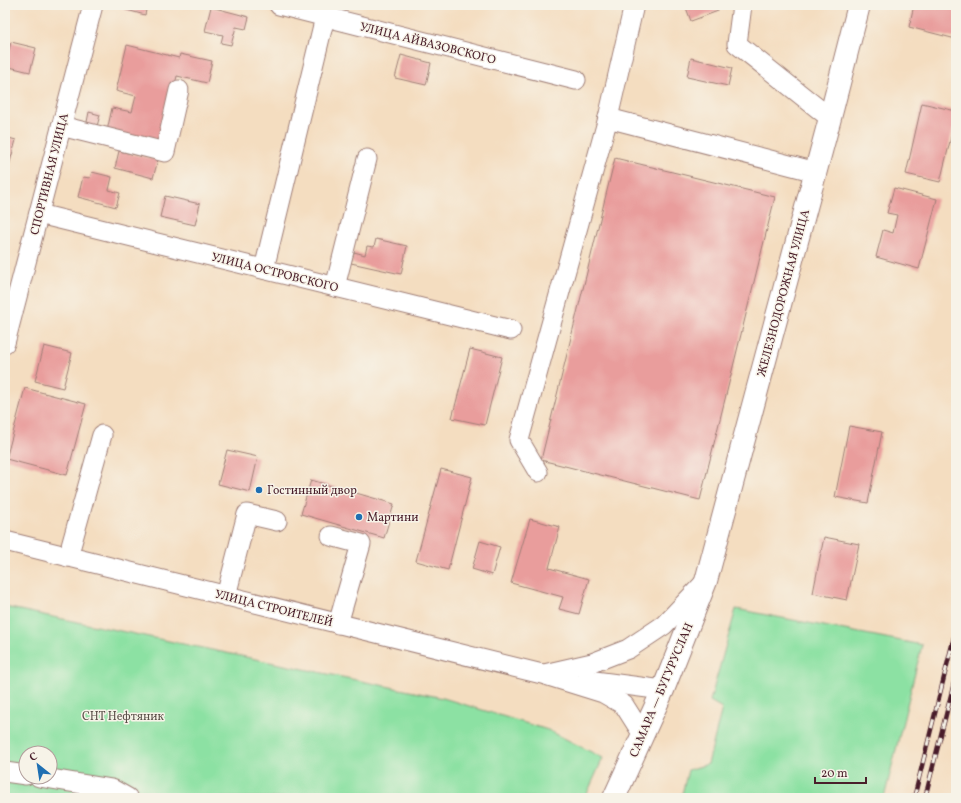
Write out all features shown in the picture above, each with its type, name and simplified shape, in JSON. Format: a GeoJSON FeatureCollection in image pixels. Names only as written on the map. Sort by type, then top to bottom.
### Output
{"type":"FeatureCollection","features":[{"type":"Feature","properties":{"kind":"main road","name":"ЖЕЛЕЗНОДОРОЖНАЯ УЛИЦА"},"geometry":{"type":"LineString","coordinates":[[706,581],[816,172],[859,5]]}},
{"type":"Feature","properties":{"kind":"main road","name":"САМАРА — БУГУРУСЛАН"},"geometry":{"type":"LineString","coordinates":[[614,798],[663,690],[706,581]]}},
{"type":"Feature","properties":{"kind":"street","name":"СПОРТИВНАЯ УЛИЦА"},"geometry":{"type":"LineString","coordinates":[[5,343],[92,5]]}},
{"type":"Feature","properties":{"kind":"street","name":"УЛИЦА АЙВАЗОВСКОГО"},"geometry":{"type":"LineString","coordinates":[[279,5],[576,80]]}},
{"type":"Feature","properties":{"kind":"street"},"geometry":{"type":"LineString","coordinates":[[538,472],[519,440],[608,118],[634,5]]}},
{"type":"Feature","properties":{"kind":"street"},"geometry":{"type":"LineString","coordinates":[[742,5],[737,44],[830,118]]}},
{"type":"Feature","properties":{"kind":"street"},"geometry":{"type":"LineString","coordinates":[[264,269],[325,16]]}},
{"type":"Feature","properties":{"kind":"street"},"geometry":{"type":"LineString","coordinates":[[61,126],[165,152],[179,90]]}},
{"type":"Feature","properties":{"kind":"street"},"geometry":{"type":"LineString","coordinates":[[608,118],[816,172]]}},
{"type":"Feature","properties":{"kind":"street"},"geometry":{"type":"LineString","coordinates":[[334,287],[367,158]]}},
{"type":"Feature","properties":{"kind":"street","name":"УЛИЦА ОСТРОВСКОГО"},"geometry":{"type":"LineString","coordinates":[[39,214],[511,330]]}},
{"type":"Feature","properties":{"kind":"street"},"geometry":{"type":"LineString","coordinates":[[68,557],[102,435]]}},
{"type":"Feature","properties":{"kind":"street"},"geometry":{"type":"LineString","coordinates":[[226,596],[247,514],[277,521]]}},
{"type":"Feature","properties":{"kind":"street"},"geometry":{"type":"LineString","coordinates":[[331,536],[361,544],[338,624]]}},
{"type":"Feature","properties":{"kind":"street","name":"УЛИЦА СТРОИТЕЛЕЙ"},"geometry":{"type":"LineString","coordinates":[[5,541],[542,674]]}},
{"type":"Feature","properties":{"kind":"street"},"geometry":{"type":"LineString","coordinates":[[542,674],[592,663],[628,649],[664,625],[706,581]]}},
{"type":"Feature","properties":{"kind":"street"},"geometry":{"type":"LineString","coordinates":[[542,674],[663,690]]}},
{"type":"Feature","properties":{"kind":"street"},"geometry":{"type":"LineString","coordinates":[[542,674],[603,693],[624,705],[643,735]]}},
{"type":"Feature","properties":{"kind":"street"},"geometry":{"type":"LineString","coordinates":[[5,772],[18,774]]}},
{"type":"Feature","properties":{"kind":"street"},"geometry":{"type":"LineString","coordinates":[[58,780],[112,789],[128,798]]}},
{"type":"Feature","properties":{"kind":"green space","name":"СНТ Нефтяник"},"geometry":{"type":"Polygon","coordinates":[[[5,607],[443,698],[548,730],[603,758],[585,798],[5,798],[5,607]]]}},
{"type":"Feature","properties":{"kind":"green space"},"geometry":{"type":"Polygon","coordinates":[[[736,609],[922,645],[884,798],[681,798],[688,770],[708,764],[722,708],[710,701],[736,609]]]}},
{"type":"Feature","properties":{"kind":"building"},"geometry":{"type":"Polygon","coordinates":[[[124,5],[147,5],[145,15],[123,9],[124,5]]]}},
{"type":"Feature","properties":{"kind":"building"},"geometry":{"type":"Polygon","coordinates":[[[685,5],[716,5],[718,11],[691,21],[685,5]]]}},
{"type":"Feature","properties":{"kind":"building"},"geometry":{"type":"Polygon","coordinates":[[[914,5],[956,5],[956,39],[909,27],[914,5]]]}},
{"type":"Feature","properties":{"kind":"building"},"geometry":{"type":"Polygon","coordinates":[[[211,7],[249,17],[246,29],[236,27],[231,45],[221,43],[223,35],[205,31],[211,7]]]}},
{"type":"Feature","properties":{"kind":"building"},"geometry":{"type":"Polygon","coordinates":[[[11,42],[36,48],[30,72],[5,66],[11,42]]]}},
{"type":"Feature","properties":{"kind":"building"},"geometry":{"type":"Polygon","coordinates":[[[127,45],[179,58],[180,54],[212,61],[207,83],[177,76],[161,143],[107,131],[112,108],[132,112],[136,96],[116,91],[127,45]]]}},
{"type":"Feature","properties":{"kind":"building"},"geometry":{"type":"Polygon","coordinates":[[[401,55],[431,63],[426,85],[395,78],[401,55]]]}},
{"type":"Feature","properties":{"kind":"building"},"geometry":{"type":"Polygon","coordinates":[[[691,58],[732,68],[728,86],[687,77],[691,58]]]}},
{"type":"Feature","properties":{"kind":"building"},"geometry":{"type":"Polygon","coordinates":[[[922,103],[956,111],[956,117],[940,182],[906,174],[922,103]]]}},
{"type":"Feature","properties":{"kind":"building"},"geometry":{"type":"Polygon","coordinates":[[[89,112],[100,115],[96,130],[86,127],[89,112]]]}},
{"type":"Feature","properties":{"kind":"building"},"geometry":{"type":"Polygon","coordinates":[[[5,137],[16,140],[7,173],[5,172],[5,137]]]}},
{"type":"Feature","properties":{"kind":"building"},"geometry":{"type":"Polygon","coordinates":[[[119,151],[158,160],[153,178],[115,168],[119,151]]]}},
{"type":"Feature","properties":{"kind":"building"},"geometry":{"type":"Polygon","coordinates":[[[615,158],[775,197],[700,500],[541,460],[615,158]]]}},
{"type":"Feature","properties":{"kind":"building"},"geometry":{"type":"Polygon","coordinates":[[[92,172],[112,177],[109,190],[120,193],[116,207],[78,197],[83,177],[90,178],[92,172]]]}},
{"type":"Feature","properties":{"kind":"building"},"geometry":{"type":"Polygon","coordinates":[[[894,188],[937,199],[919,269],[876,257],[883,230],[893,233],[897,215],[887,213],[894,188]]]}},
{"type":"Feature","properties":{"kind":"building"},"geometry":{"type":"Polygon","coordinates":[[[165,196],[200,204],[195,225],[160,217],[165,196]]]}},
{"type":"Feature","properties":{"kind":"building"},"geometry":{"type":"Polygon","coordinates":[[[376,239],[407,246],[401,274],[351,263],[354,252],[365,255],[367,246],[374,247],[376,239]]]}},
{"type":"Feature","properties":{"kind":"building"},"geometry":{"type":"Polygon","coordinates":[[[44,346],[72,353],[63,388],[35,381],[44,346]]]}},
{"type":"Feature","properties":{"kind":"building"},"geometry":{"type":"Polygon","coordinates":[[[470,349],[502,357],[485,425],[452,418],[470,349]]]}},
{"type":"Feature","properties":{"kind":"building"},"geometry":{"type":"Polygon","coordinates":[[[25,388],[86,404],[67,475],[6,459],[25,388]]]}},
{"type":"Feature","properties":{"kind":"building"},"geometry":{"type":"Polygon","coordinates":[[[849,426],[882,432],[868,503],[835,497],[849,426]]]}},
{"type":"Feature","properties":{"kind":"building"},"geometry":{"type":"Polygon","coordinates":[[[227,450],[258,457],[250,492],[218,484],[227,450]]]}},
{"type":"Feature","properties":{"kind":"building"},"geometry":{"type":"Polygon","coordinates":[[[441,469],[472,477],[448,570],[416,561],[441,469]]]}},
{"type":"Feature","properties":{"kind":"building"},"geometry":{"type":"Polygon","coordinates":[[[311,480],[394,504],[384,538],[301,514],[311,480]]]}},
{"type":"Feature","properties":{"kind":"building"},"geometry":{"type":"Polygon","coordinates":[[[530,519],[560,527],[549,568],[589,579],[579,614],[559,609],[563,597],[511,583],[530,519]]]}},
{"type":"Feature","properties":{"kind":"building"},"geometry":{"type":"Polygon","coordinates":[[[824,537],[859,544],[847,600],[813,593],[824,537]]]}},
{"type":"Feature","properties":{"kind":"building"},"geometry":{"type":"Polygon","coordinates":[[[480,541],[500,547],[492,575],[472,569],[480,541]]]}},
{"type":"Feature","properties":{"kind":"railway"},"geometry":{"type":"LineString","coordinates":[[914,798],[956,629]]}},
{"type":"Feature","properties":{"kind":"railway"},"geometry":{"type":"LineString","coordinates":[[925,798],[956,675]]}},
{"type":"Feature","properties":{"kind":"place","name":"Гостинный двор"},"geometry":{"type":"Point","coordinates":[259,490]}},
{"type":"Feature","properties":{"kind":"place","name":"Мартини"},"geometry":{"type":"Point","coordinates":[359,517]}}]}
